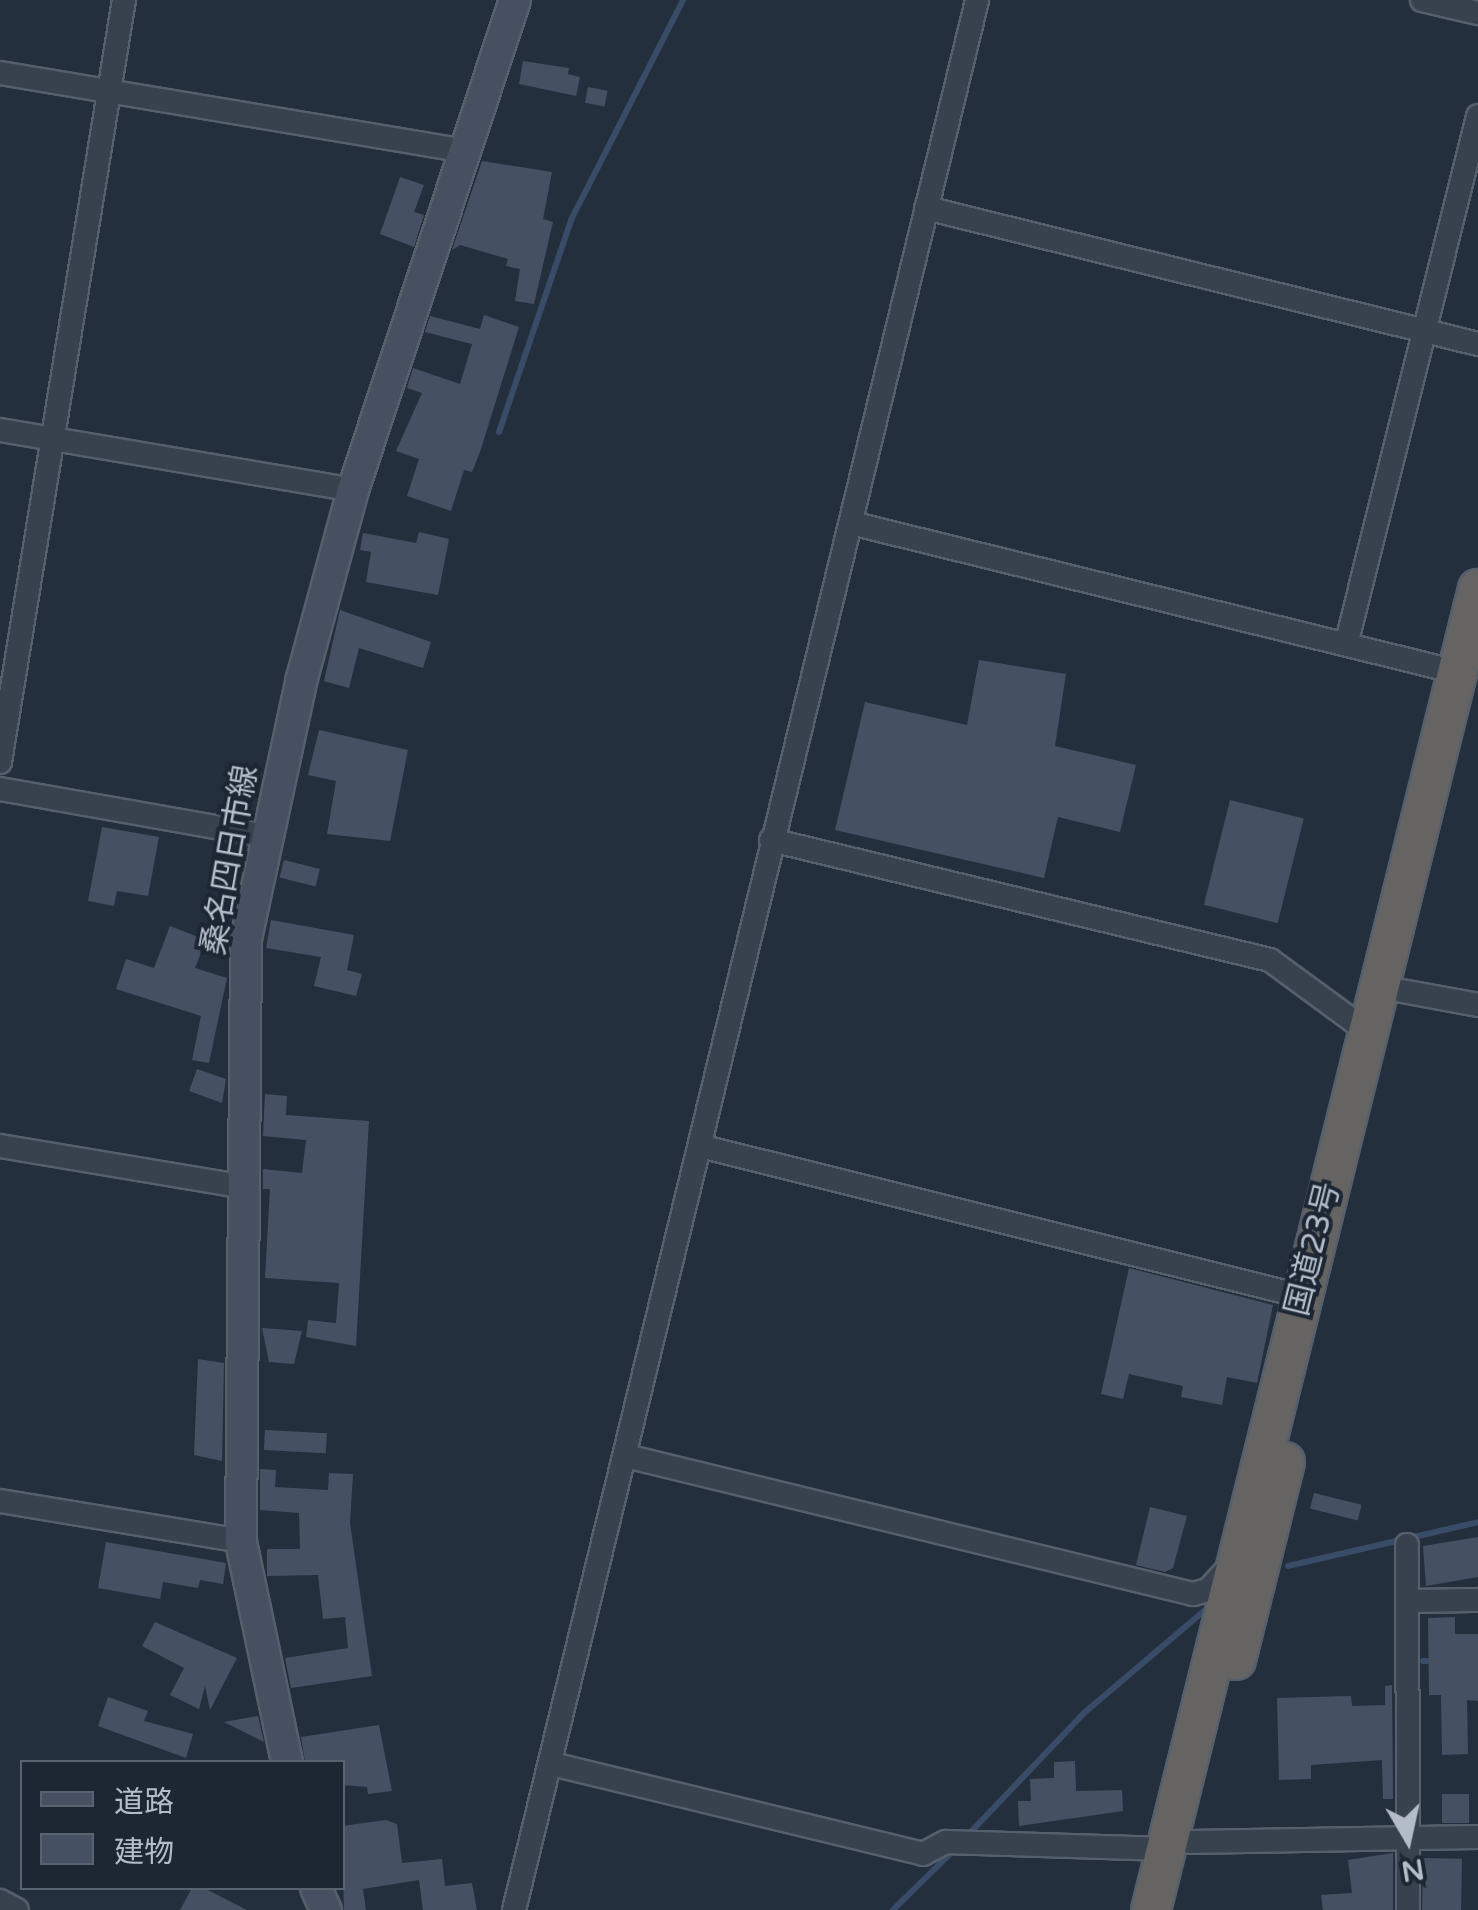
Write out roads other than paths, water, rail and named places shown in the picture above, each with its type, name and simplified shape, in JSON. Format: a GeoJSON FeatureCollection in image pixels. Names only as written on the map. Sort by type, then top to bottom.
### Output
{"type":"FeatureCollection","features":[{"type":"Feature","properties":{"kind":"highway","name":"国道23号"},"geometry":{"type":"LineString","coordinates":[[1151,1910],[1178,1845],[1402,991],[1468,677],[1478,588]]}},
{"type":"Feature","properties":{"kind":"highway","name":"国道23号"},"geometry":{"type":"LineString","coordinates":[[1174,1910],[1178,1845],[1232,1564],[1368,1032],[1468,677]]}},
{"type":"Feature","properties":{"kind":"main road","name":"桑名四日市線"},"geometry":{"type":"LineString","coordinates":[[288,1760],[241,1541],[240,1186],[246,939],[266,836],[353,490],[462,150],[515,0]]}},
{"type":"Feature","properties":{"kind":"street"},"geometry":{"type":"LineString","coordinates":[[0,762],[124,0]]}},
{"type":"Feature","properties":{"kind":"street"},"geometry":{"type":"LineString","coordinates":[[514,1910],[626,1456],[770,840],[977,0]]}},
{"type":"Feature","properties":{"kind":"street"},"geometry":{"type":"LineString","coordinates":[[1422,0],[1478,13]]}},
{"type":"Feature","properties":{"kind":"street"},"geometry":{"type":"LineString","coordinates":[[0,73],[462,150]]}},
{"type":"Feature","properties":{"kind":"street"},"geometry":{"type":"LineString","coordinates":[[1347,641],[1478,116]]}},
{"type":"Feature","properties":{"kind":"street"},"geometry":{"type":"LineString","coordinates":[[926,208],[1478,344]]}},
{"type":"Feature","properties":{"kind":"street"},"geometry":{"type":"LineString","coordinates":[[0,430],[353,490]]}},
{"type":"Feature","properties":{"kind":"street"},"geometry":{"type":"LineString","coordinates":[[851,522],[1347,641],[1468,677]]}},
{"type":"Feature","properties":{"kind":"street"},"geometry":{"type":"LineString","coordinates":[[0,789],[266,836]]}},
{"type":"Feature","properties":{"kind":"street"},"geometry":{"type":"LineString","coordinates":[[770,840],[1270,960],[1368,1032]]}},
{"type":"Feature","properties":{"kind":"street"},"geometry":{"type":"LineString","coordinates":[[1402,991],[1478,1005]]}},
{"type":"Feature","properties":{"kind":"street"},"geometry":{"type":"LineString","coordinates":[[0,1146],[240,1186]]}},
{"type":"Feature","properties":{"kind":"street"},"geometry":{"type":"LineString","coordinates":[[700,1146],[1302,1296]]}},
{"type":"Feature","properties":{"kind":"street"},"geometry":{"type":"LineString","coordinates":[[626,1456],[1193,1594],[1208,1590],[1232,1564]]}},
{"type":"Feature","properties":{"kind":"street"},"geometry":{"type":"LineString","coordinates":[[0,1502],[241,1541]]}},
{"type":"Feature","properties":{"kind":"street"},"geometry":{"type":"LineString","coordinates":[[1407,1545],[1408,1910]]}},
{"type":"Feature","properties":{"kind":"street"},"geometry":{"type":"LineString","coordinates":[[1407,1601],[1478,1600]]}},
{"type":"Feature","properties":{"kind":"street"},"geometry":{"type":"LineString","coordinates":[[552,1764],[922,1854],[962,1842],[1178,1845],[1478,1838]]}},
{"type":"Feature","properties":{"kind":"street"},"geometry":{"type":"LineString","coordinates":[[0,1901],[17,1910]]}},
{"type":"Feature","properties":{"kind":"waterway"},"geometry":{"type":"LineString","coordinates":[[499,432],[572,218],[683,0]]}},
{"type":"Feature","properties":{"kind":"waterway"},"geometry":{"type":"LineString","coordinates":[[1288,1566],[1478,1522]]}},
{"type":"Feature","properties":{"kind":"waterway"},"geometry":{"type":"LineString","coordinates":[[966,1837],[1084,1713],[1204,1611]]}},
{"type":"Feature","properties":{"kind":"waterway"},"geometry":{"type":"LineString","coordinates":[[1423,1661],[1437,1661]]}},
{"type":"Feature","properties":{"kind":"waterway"},"geometry":{"type":"LineString","coordinates":[[893,1910],[954,1850]]}}]}
